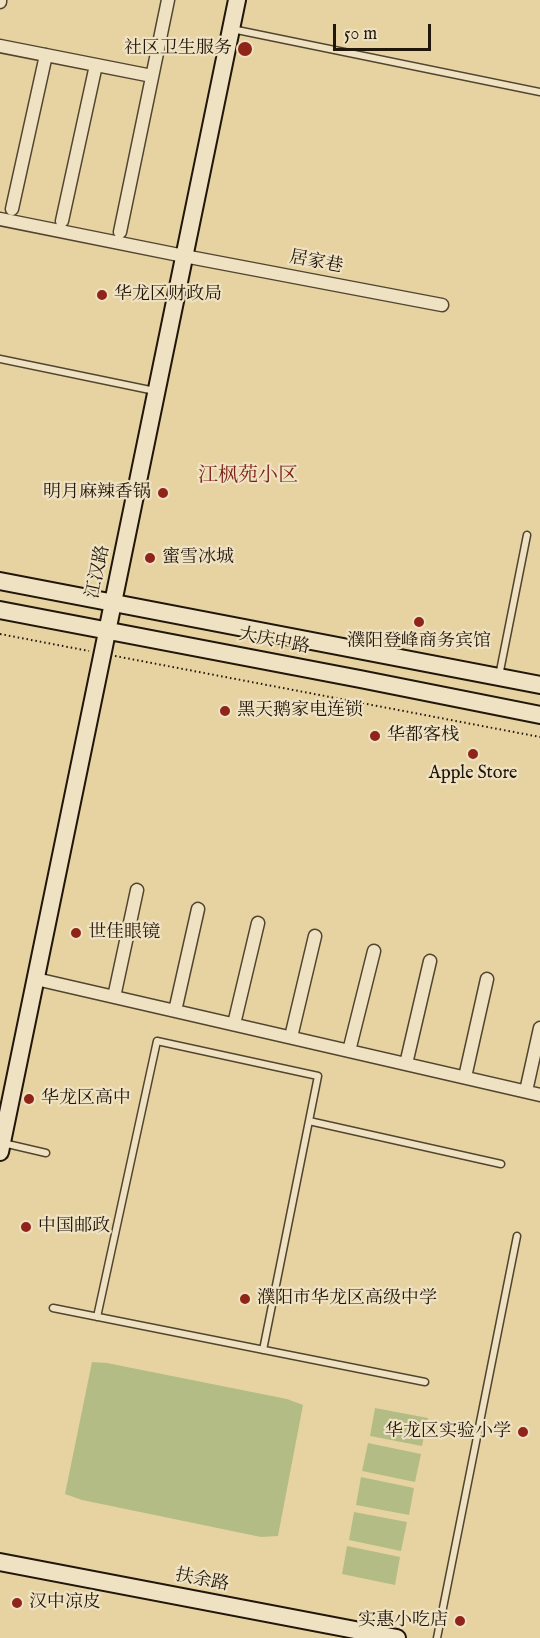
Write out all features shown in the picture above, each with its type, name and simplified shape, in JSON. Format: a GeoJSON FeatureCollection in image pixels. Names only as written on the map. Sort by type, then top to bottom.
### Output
{"type":"FeatureCollection","features":[{"type":"Feature","properties":{"kind":"street"},"geometry":{"type":"LineString","coordinates":[[120,232],[168,0]]}},
{"type":"Feature","properties":{"kind":"street","name":"江汉路"},"geometry":{"type":"LineString","coordinates":[[1,1147],[237,0]]}},
{"type":"Feature","properties":{"kind":"street"},"geometry":{"type":"LineString","coordinates":[[0,46],[152,76]]}},
{"type":"Feature","properties":{"kind":"street"},"geometry":{"type":"LineString","coordinates":[[12,209],[46,55]]}},
{"type":"Feature","properties":{"kind":"street"},"geometry":{"type":"LineString","coordinates":[[62,221],[96,65]]}},
{"type":"Feature","properties":{"kind":"street","name":"居家巷"},"geometry":{"type":"LineString","coordinates":[[0,219],[442,305]]}},
{"type":"Feature","properties":{"kind":"street","name":"大庆中路"},"geometry":{"type":"LineString","coordinates":[[0,580],[540,685]]}},
{"type":"Feature","properties":{"kind":"street","name":"大庆中路"},"geometry":{"type":"LineString","coordinates":[[0,610],[540,715]]}},
{"type":"Feature","properties":{"kind":"street"},"geometry":{"type":"LineString","coordinates":[[114,997],[138,890]]}},
{"type":"Feature","properties":{"kind":"street"},"geometry":{"type":"LineString","coordinates":[[175,1011],[198,909]]}},
{"type":"Feature","properties":{"kind":"street"},"geometry":{"type":"LineString","coordinates":[[234,1024],[258,923]]}},
{"type":"Feature","properties":{"kind":"street"},"geometry":{"type":"LineString","coordinates":[[291,1037],[315,936]]}},
{"type":"Feature","properties":{"kind":"street"},"geometry":{"type":"LineString","coordinates":[[349,1051],[374,951]]}},
{"type":"Feature","properties":{"kind":"street"},"geometry":{"type":"LineString","coordinates":[[406,1064],[430,961]]}},
{"type":"Feature","properties":{"kind":"street"},"geometry":{"type":"LineString","coordinates":[[36,979],[540,1095]]}},
{"type":"Feature","properties":{"kind":"street"},"geometry":{"type":"LineString","coordinates":[[465,1077],[487,979]]}},
{"type":"Feature","properties":{"kind":"street"},"geometry":{"type":"LineString","coordinates":[[526,1091],[540,1028]]}},
{"type":"Feature","properties":{"kind":"street","name":"扶余路"},"geometry":{"type":"LineString","coordinates":[[0,1562],[389,1637]]}},
{"type":"Feature","properties":{"kind":"lane"},"geometry":{"type":"LineString","coordinates":[[231,28],[540,92]]}},
{"type":"Feature","properties":{"kind":"lane"},"geometry":{"type":"LineString","coordinates":[[0,359],[156,391]]}},
{"type":"Feature","properties":{"kind":"lane"},"geometry":{"type":"LineString","coordinates":[[499,677],[527,535]]}},
{"type":"Feature","properties":{"kind":"lane"},"geometry":{"type":"LineString","coordinates":[[97,1317],[157,1041],[318,1076],[262,1350]]}},
{"type":"Feature","properties":{"kind":"lane"},"geometry":{"type":"LineString","coordinates":[[309,1121],[501,1164]]}},
{"type":"Feature","properties":{"kind":"lane"},"geometry":{"type":"LineString","coordinates":[[1,1147],[46,1153]]}},
{"type":"Feature","properties":{"kind":"lane"},"geometry":{"type":"LineString","coordinates":[[437,1638],[517,1236]]}},
{"type":"Feature","properties":{"kind":"lane"},"geometry":{"type":"LineString","coordinates":[[53,1308],[425,1382]]}},
{"type":"Feature","properties":{"kind":"path"},"geometry":{"type":"LineString","coordinates":[[0,634],[540,737]]}},
{"type":"Feature","properties":{"kind":"green space"},"geometry":{"type":"Polygon","coordinates":[[[92,1362],[107,1363],[287,1399],[303,1405],[278,1536],[261,1537],[82,1500],[65,1494],[92,1362]]]}},
{"type":"Feature","properties":{"kind":"green space"},"geometry":{"type":"Polygon","coordinates":[[[375,1408],[428,1418],[422,1446],[370,1436],[375,1408]]]}},
{"type":"Feature","properties":{"kind":"green space"},"geometry":{"type":"Polygon","coordinates":[[[368,1443],[421,1454],[415,1482],[362,1471],[368,1443]]]}},
{"type":"Feature","properties":{"kind":"green space"},"geometry":{"type":"Polygon","coordinates":[[[361,1477],[414,1488],[409,1515],[356,1505],[361,1477]]]}},
{"type":"Feature","properties":{"kind":"green space"},"geometry":{"type":"Polygon","coordinates":[[[354,1512],[407,1522],[401,1551],[349,1540],[354,1512]]]}},
{"type":"Feature","properties":{"kind":"green space"},"geometry":{"type":"Polygon","coordinates":[[[347,1546],[400,1557],[395,1585],[342,1574],[347,1546]]]}},
{"type":"Feature","properties":{"kind":"place","name":"社区卫生服务"},"geometry":{"type":"Point","coordinates":[245,49]}},
{"type":"Feature","properties":{"kind":"place","name":"华龙区财政局"},"geometry":{"type":"Point","coordinates":[102,295]}},
{"type":"Feature","properties":{"kind":"place","name":"明月麻辣香锅"},"geometry":{"type":"Point","coordinates":[163,493]}},
{"type":"Feature","properties":{"kind":"place","name":"蜜雪冰城"},"geometry":{"type":"Point","coordinates":[150,558]}},
{"type":"Feature","properties":{"kind":"place","name":"濮阳登峰商务宾馆"},"geometry":{"type":"Point","coordinates":[419,622]}},
{"type":"Feature","properties":{"kind":"place","name":"黑天鹅家电连锁"},"geometry":{"type":"Point","coordinates":[225,711]}},
{"type":"Feature","properties":{"kind":"place","name":"华都客栈"},"geometry":{"type":"Point","coordinates":[375,736]}},
{"type":"Feature","properties":{"kind":"place","name":"Apple Store"},"geometry":{"type":"Point","coordinates":[473,754]}},
{"type":"Feature","properties":{"kind":"place","name":"世佳眼镜"},"geometry":{"type":"Point","coordinates":[76,933]}},
{"type":"Feature","properties":{"kind":"place","name":"华龙区高中"},"geometry":{"type":"Point","coordinates":[29,1099]}},
{"type":"Feature","properties":{"kind":"place","name":"中国邮政"},"geometry":{"type":"Point","coordinates":[26,1227]}},
{"type":"Feature","properties":{"kind":"place","name":"濮阳市华龙区高级中学"},"geometry":{"type":"Point","coordinates":[245,1299]}},
{"type":"Feature","properties":{"kind":"place","name":"华龙区实验小学"},"geometry":{"type":"Point","coordinates":[523,1432]}},
{"type":"Feature","properties":{"kind":"place","name":"汉中凉皮"},"geometry":{"type":"Point","coordinates":[17,1603]}},
{"type":"Feature","properties":{"kind":"place","name":"实惠小吃店"},"geometry":{"type":"Point","coordinates":[460,1621]}},
{"type":"Feature","properties":{"kind":"district","name":"江枫苑小区"},"geometry":{"type":"Point","coordinates":[248,477]}}]}
